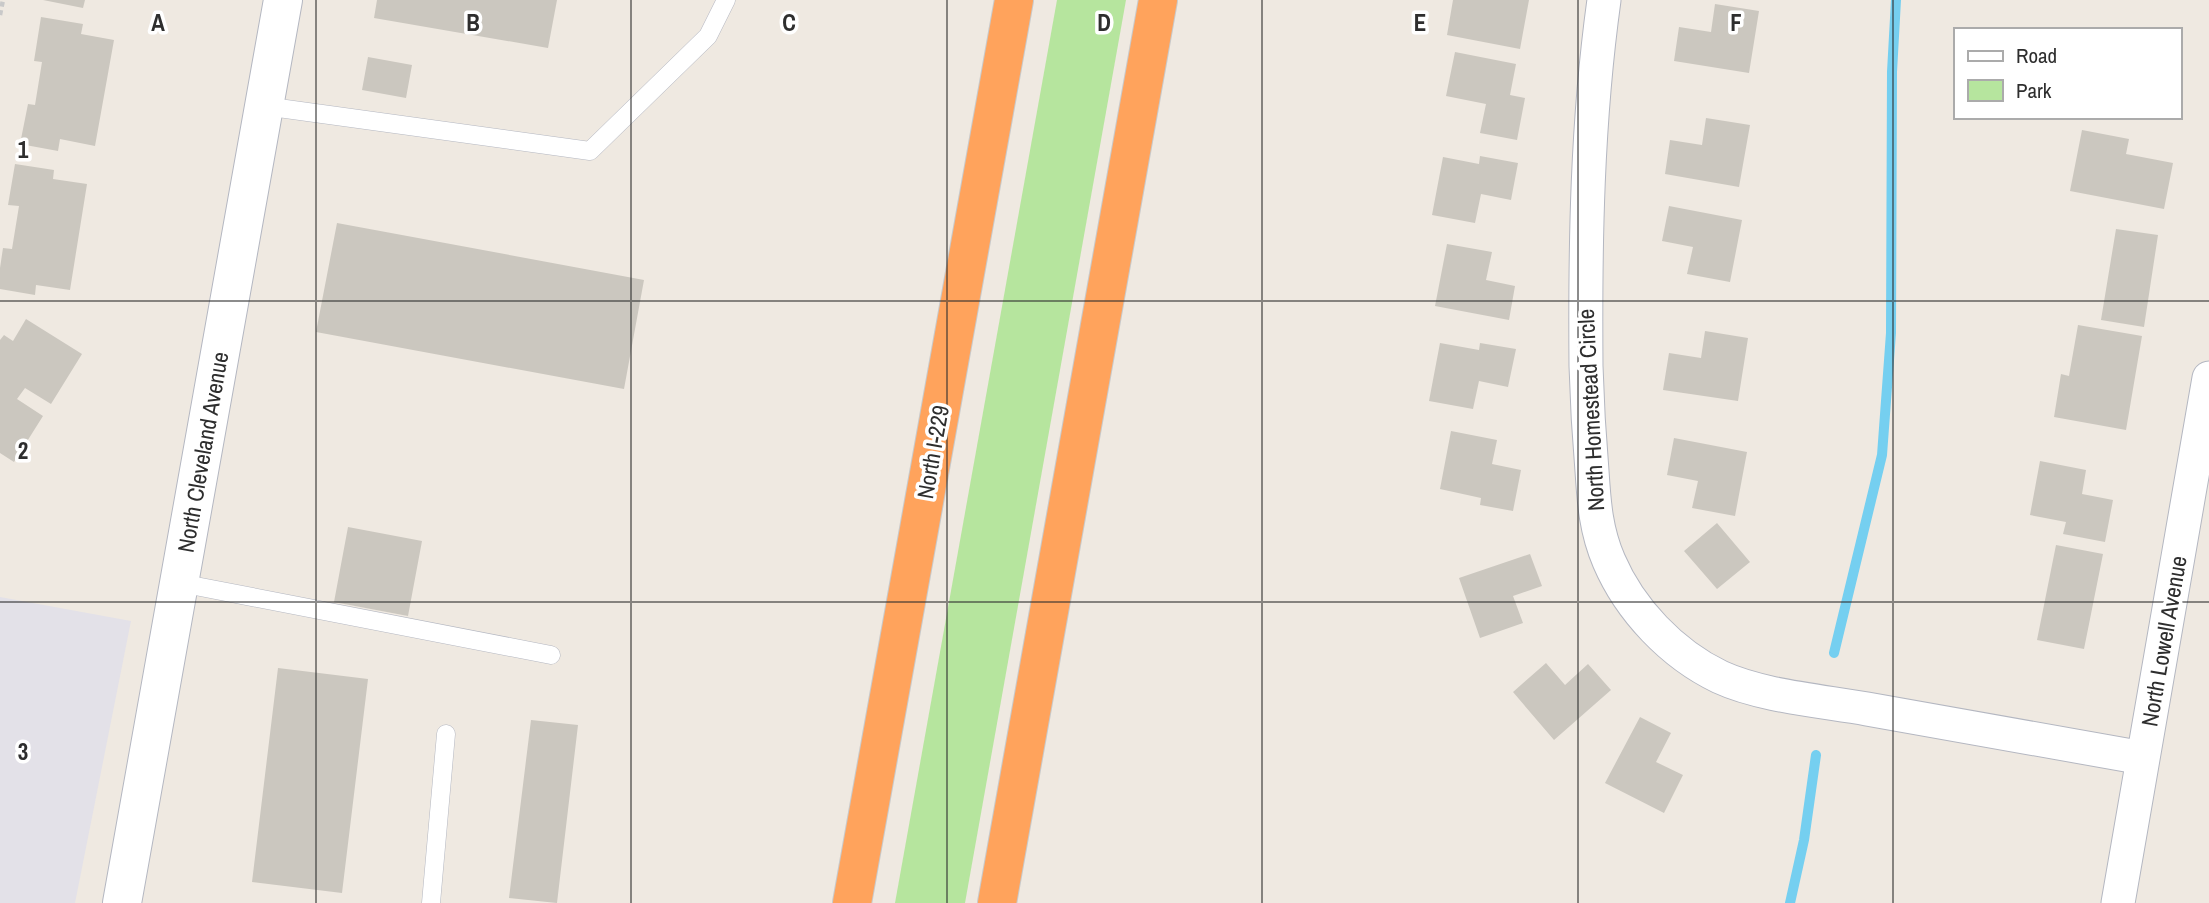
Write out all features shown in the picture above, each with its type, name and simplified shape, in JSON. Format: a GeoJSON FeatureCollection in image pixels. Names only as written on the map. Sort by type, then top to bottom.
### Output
{"type":"FeatureCollection","features":[{"type":"Feature","properties":{"kind":"highway","name":"North I-229"},"geometry":{"type":"LineString","coordinates":[[852,903],[1014,0]]}},
{"type":"Feature","properties":{"kind":"highway"},"geometry":{"type":"LineString","coordinates":[[997,903],[1158,0]]}},
{"type":"Feature","properties":{"kind":"street","name":"North Cleveland Avenue"},"geometry":{"type":"LineString","coordinates":[[122,903],[283,0]]}},
{"type":"Feature","properties":{"kind":"street","name":"North Homestead Circle"},"geometry":{"type":"LineString","coordinates":[[1604,0],[1595,67],[1585,240],[1587,419],[1595,520],[1609,562],[1629,598],[1680,653],[1721,677],[1775,694],[2143,758]]}},
{"type":"Feature","properties":{"kind":"street","name":"North Lowell Avenue"},"geometry":{"type":"LineString","coordinates":[[2118,903],[2143,758],[2198,512],[2209,378]]}},
{"type":"Feature","properties":{"kind":"lane"},"geometry":{"type":"LineString","coordinates":[[264,106],[590,151],[708,36],[726,0]]}},
{"type":"Feature","properties":{"kind":"lane"},"geometry":{"type":"LineString","coordinates":[[180,583],[551,654]]}},
{"type":"Feature","properties":{"kind":"lane"},"geometry":{"type":"LineString","coordinates":[[431,903],[446,734]]}},
{"type":"Feature","properties":{"kind":"path"},"geometry":{"type":"LineString","coordinates":[[0,15],[3,0]]}},
{"type":"Feature","properties":{"kind":"shaded area"},"geometry":{"type":"Polygon","coordinates":[[[0,597],[131,621],[75,903],[0,903],[0,597]]]}},
{"type":"Feature","properties":{"kind":"green space"},"geometry":{"type":"Polygon","coordinates":[[[1057,0],[1126,0],[965,903],[895,903],[1057,0]]]}},
{"type":"Feature","properties":{"kind":"building"},"geometry":{"type":"Polygon","coordinates":[[[43,0],[85,0],[83,8],[43,0]]]}},
{"type":"Feature","properties":{"kind":"building"},"geometry":{"type":"Polygon","coordinates":[[[377,0],[557,0],[548,48],[374,18],[377,0]]]}},
{"type":"Feature","properties":{"kind":"building"},"geometry":{"type":"Polygon","coordinates":[[[1453,0],[1529,0],[1520,49],[1447,35],[1453,0]]]}},
{"type":"Feature","properties":{"kind":"building"},"geometry":{"type":"Polygon","coordinates":[[[1715,4],[1759,11],[1749,73],[1674,61],[1679,27],[1711,32],[1715,4]]]}},
{"type":"Feature","properties":{"kind":"building"},"geometry":{"type":"Polygon","coordinates":[[[41,17],[83,24],[81,34],[114,40],[95,146],[60,139],[58,151],[20,144],[28,104],[35,105],[42,62],[34,61],[41,17]]]}},
{"type":"Feature","properties":{"kind":"building"},"geometry":{"type":"Polygon","coordinates":[[[1455,52],[1516,64],[1510,95],[1525,98],[1517,140],[1480,133],[1486,104],[1446,96],[1455,52]]]}},
{"type":"Feature","properties":{"kind":"building"},"geometry":{"type":"Polygon","coordinates":[[[368,57],[412,65],[406,98],[362,90],[368,57]]]}},
{"type":"Feature","properties":{"kind":"building"},"geometry":{"type":"Polygon","coordinates":[[[1706,118],[1750,125],[1739,187],[1665,174],[1670,140],[1702,145],[1706,118]]]}},
{"type":"Feature","properties":{"kind":"building"},"geometry":{"type":"Polygon","coordinates":[[[2082,130],[2129,139],[2126,154],[2173,163],[2164,209],[2070,191],[2082,130]]]}},
{"type":"Feature","properties":{"kind":"building"},"geometry":{"type":"Polygon","coordinates":[[[1480,156],[1518,163],[1511,200],[1481,194],[1475,223],[1432,215],[1443,157],[1479,164],[1480,156]]]}},
{"type":"Feature","properties":{"kind":"building"},"geometry":{"type":"Polygon","coordinates":[[[15,164],[54,170],[53,179],[87,184],[70,290],[36,285],[35,295],[0,289],[3,248],[12,249],[19,206],[8,205],[15,164]]]}},
{"type":"Feature","properties":{"kind":"building"},"geometry":{"type":"Polygon","coordinates":[[[1669,206],[1742,220],[1730,282],[1687,274],[1693,247],[1662,241],[1669,206]]]}},
{"type":"Feature","properties":{"kind":"building"},"geometry":{"type":"Polygon","coordinates":[[[337,223],[644,280],[624,389],[316,332],[337,223]]]}},
{"type":"Feature","properties":{"kind":"building"},"geometry":{"type":"Polygon","coordinates":[[[2116,229],[2158,235],[2144,327],[2101,320],[2116,229]]]}},
{"type":"Feature","properties":{"kind":"building"},"geometry":{"type":"Polygon","coordinates":[[[1447,244],[1492,252],[1486,280],[1515,286],[1509,320],[1435,306],[1447,244]]]}},
{"type":"Feature","properties":{"kind":"building"},"geometry":{"type":"Polygon","coordinates":[[[26,319],[82,354],[51,404],[25,388],[17,399],[43,416],[14,462],[0,453],[0,340],[4,335],[13,341],[26,319]]]}},
{"type":"Feature","properties":{"kind":"building"},"geometry":{"type":"Polygon","coordinates":[[[2078,325],[2142,336],[2126,430],[2054,417],[2061,374],[2069,376],[2078,325]]]}},
{"type":"Feature","properties":{"kind":"building"},"geometry":{"type":"Polygon","coordinates":[[[1705,331],[1748,338],[1738,401],[1663,390],[1669,353],[1701,358],[1705,331]]]}},
{"type":"Feature","properties":{"kind":"building"},"geometry":{"type":"Polygon","coordinates":[[[1440,343],[1479,350],[1480,343],[1516,349],[1508,387],[1479,381],[1473,409],[1429,401],[1440,343]]]}},
{"type":"Feature","properties":{"kind":"building"},"geometry":{"type":"Polygon","coordinates":[[[1451,431],[1497,440],[1492,464],[1521,470],[1513,511],[1480,505],[1481,498],[1440,489],[1451,431]]]}},
{"type":"Feature","properties":{"kind":"building"},"geometry":{"type":"Polygon","coordinates":[[[1674,438],[1747,452],[1735,516],[1692,508],[1698,481],[1667,475],[1674,438]]]}},
{"type":"Feature","properties":{"kind":"building"},"geometry":{"type":"Polygon","coordinates":[[[2040,461],[2086,470],[2082,494],[2113,500],[2105,542],[2063,534],[2066,522],[2030,515],[2040,461]]]}},
{"type":"Feature","properties":{"kind":"building"},"geometry":{"type":"Polygon","coordinates":[[[1717,523],[1750,562],[1717,589],[1684,551],[1717,523]]]}},
{"type":"Feature","properties":{"kind":"building"},"geometry":{"type":"Polygon","coordinates":[[[348,527],[422,541],[408,616],[334,602],[348,527]]]}},
{"type":"Feature","properties":{"kind":"building"},"geometry":{"type":"Polygon","coordinates":[[[2056,545],[2103,554],[2084,649],[2037,640],[2056,545]]]}},
{"type":"Feature","properties":{"kind":"building"},"geometry":{"type":"Polygon","coordinates":[[[1530,554],[1542,586],[1513,596],[1523,623],[1480,638],[1459,578],[1530,554]]]}},
{"type":"Feature","properties":{"kind":"building"},"geometry":{"type":"Polygon","coordinates":[[[1546,663],[1565,685],[1588,664],[1611,690],[1554,740],[1513,692],[1546,663]]]}},
{"type":"Feature","properties":{"kind":"building"},"geometry":{"type":"Polygon","coordinates":[[[278,668],[368,679],[342,893],[252,882],[278,668]]]}},
{"type":"Feature","properties":{"kind":"building"},"geometry":{"type":"Polygon","coordinates":[[[1640,717],[1671,733],[1656,762],[1683,775],[1664,813],[1605,783],[1640,717]]]}},
{"type":"Feature","properties":{"kind":"building"},"geometry":{"type":"Polygon","coordinates":[[[531,720],[578,725],[557,903],[509,898],[531,720]]]}},
{"type":"Feature","properties":{"kind":"waterway"},"geometry":{"type":"LineString","coordinates":[[1834,653],[1882,455],[1891,333],[1892,72],[1896,0]]}},
{"type":"Feature","properties":{"kind":"waterway"},"geometry":{"type":"LineString","coordinates":[[1790,903],[1804,840],[1816,755]]}}]}
